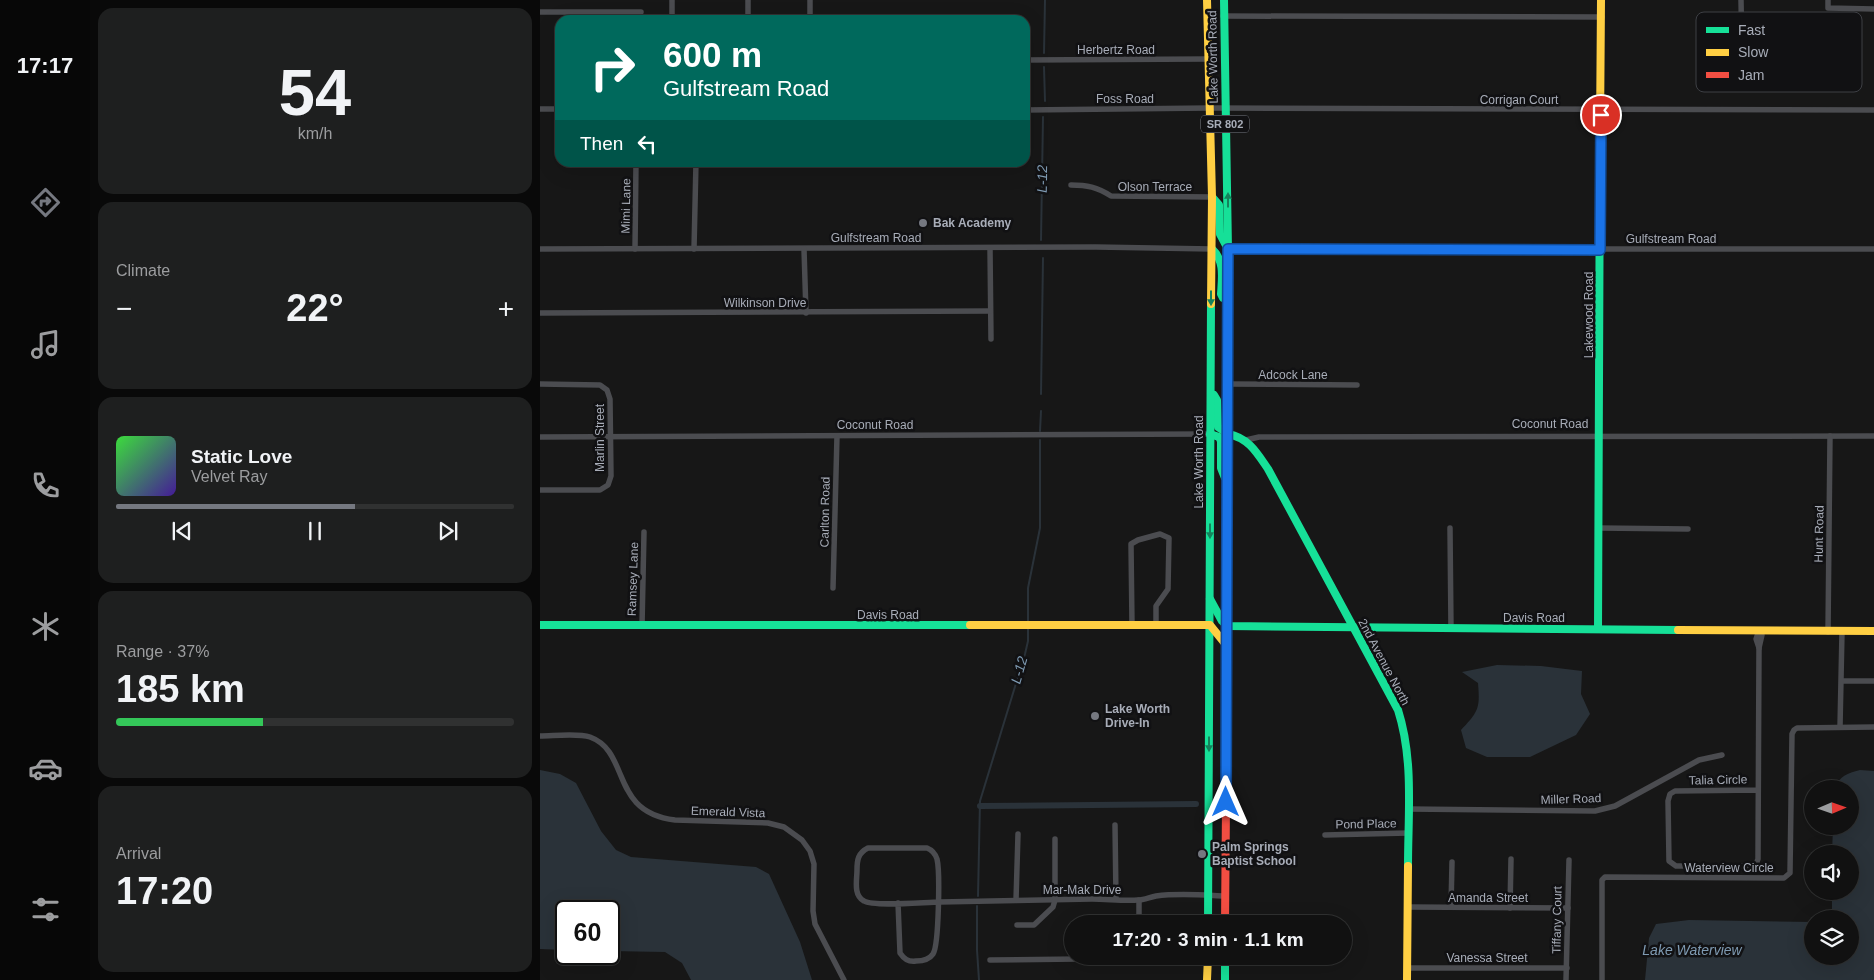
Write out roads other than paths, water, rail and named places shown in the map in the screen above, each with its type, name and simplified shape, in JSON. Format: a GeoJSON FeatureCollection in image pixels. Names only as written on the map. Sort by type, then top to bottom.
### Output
{"type":"FeatureCollection","features":[{"type":"Feature","properties":{"kind":"street"},"geometry":{"type":"LineString","coordinates":[[672,0],[672,15]]}},
{"type":"Feature","properties":{"kind":"street"},"geometry":{"type":"LineString","coordinates":[[748,0],[748,15]]}},
{"type":"Feature","properties":{"kind":"street"},"geometry":{"type":"LineString","coordinates":[[810,0],[810,15]]}},
{"type":"Feature","properties":{"kind":"street","name":"Lake Worth Road"},"geometry":{"type":"LineString","coordinates":[[1208,0],[1212,197],[1208,915]]}},
{"type":"Feature","properties":{"kind":"street","name":"Lake Worth Road"},"geometry":{"type":"LineString","coordinates":[[1224,0],[1228,249],[1225,915]]}},
{"type":"Feature","properties":{"kind":"street","name":"Lakewood Road"},"geometry":{"type":"LineString","coordinates":[[1598,630],[1601,0]]}},
{"type":"Feature","properties":{"kind":"street"},"geometry":{"type":"LineString","coordinates":[[1828,0],[1828,8],[1874,9]]}},
{"type":"Feature","properties":{"kind":"street"},"geometry":{"type":"LineString","coordinates":[[540,12],[641,12]]}},
{"type":"Feature","properties":{"kind":"street"},"geometry":{"type":"LineString","coordinates":[[1223,16],[1602,17]]}},
{"type":"Feature","properties":{"kind":"street","name":"Herbertz Road"},"geometry":{"type":"LineString","coordinates":[[1030,60],[1208,59]]}},
{"type":"Feature","properties":{"kind":"street"},"geometry":{"type":"LineString","coordinates":[[540,109],[555,109]]}},
{"type":"Feature","properties":{"kind":"street","name":"Foss Road"},"geometry":{"type":"LineString","coordinates":[[1030,110],[1225,109]]}},
{"type":"Feature","properties":{"kind":"street","name":"Corrigan Court"},"geometry":{"type":"LineString","coordinates":[[1225,109],[1874,110]]}},
{"type":"Feature","properties":{"kind":"street","name":"Mimi Lane"},"geometry":{"type":"LineString","coordinates":[[635,249],[636,167]]}},
{"type":"Feature","properties":{"kind":"street"},"geometry":{"type":"LineString","coordinates":[[694,249],[696,167]]}},
{"type":"Feature","properties":{"kind":"street","name":"Olson Terrace"},"geometry":{"type":"LineString","coordinates":[[1071,185],[1089,185],[1111,196],[1212,197]]}},
{"type":"Feature","properties":{"kind":"street"},"geometry":{"type":"LineString","coordinates":[[1212,197],[1219,205],[1220,236],[1228,249]]}},
{"type":"Feature","properties":{"kind":"street"},"geometry":{"type":"LineString","coordinates":[[990,248],[990,339]]}},
{"type":"Feature","properties":{"kind":"street","name":"Gulfstream Road"},"geometry":{"type":"LineString","coordinates":[[540,249],[1212,249]]}},
{"type":"Feature","properties":{"kind":"street"},"geometry":{"type":"LineString","coordinates":[[804,249],[806,313]]}},
{"type":"Feature","properties":{"kind":"street"},"geometry":{"type":"LineString","coordinates":[[1212,249],[1221,260],[1221,294],[1223,298],[1228,299]]}},
{"type":"Feature","properties":{"kind":"street","name":"Gulfstream Road"},"geometry":{"type":"LineString","coordinates":[[1228,249],[1874,249]]}},
{"type":"Feature","properties":{"kind":"street","name":"Wilkinson Drive"},"geometry":{"type":"LineString","coordinates":[[540,313],[990,311]]}},
{"type":"Feature","properties":{"kind":"street","name":"Marlin Street"},"geometry":{"type":"LineString","coordinates":[[540,384],[600,385],[608,390],[610,399],[610,476],[608,485],[600,490],[540,490]]}},
{"type":"Feature","properties":{"kind":"street","name":"Adcock Lane"},"geometry":{"type":"LineString","coordinates":[[1228,384],[1357,384]]}},
{"type":"Feature","properties":{"kind":"street"},"geometry":{"type":"LineString","coordinates":[[1211,388],[1217,400],[1218,427],[1228,434]]}},
{"type":"Feature","properties":{"kind":"street"},"geometry":{"type":"LineString","coordinates":[[1210,434],[1219,437],[1221,441],[1221,468],[1227,486]]}},
{"type":"Feature","properties":{"kind":"street","name":"Coconut Road"},"geometry":{"type":"LineString","coordinates":[[540,437],[1210,434]]}},
{"type":"Feature","properties":{"kind":"street","name":"Coconut Road"},"geometry":{"type":"LineString","coordinates":[[1228,434],[1240,436],[1246,440],[1258,437],[1874,436]]}},
{"type":"Feature","properties":{"kind":"street","name":"Carlton Road"},"geometry":{"type":"LineString","coordinates":[[833,588],[837,436]]}},
{"type":"Feature","properties":{"kind":"street","name":"Hunt Road"},"geometry":{"type":"LineString","coordinates":[[1828,632],[1830,436]]}},
{"type":"Feature","properties":{"kind":"street","name":"2nd Avenue North"},"geometry":{"type":"LineString","coordinates":[[1246,440],[1253,447],[1272,476],[1398,710],[1403,724],[1406,737],[1408,809],[1408,980]]}},
{"type":"Feature","properties":{"kind":"street"},"geometry":{"type":"LineString","coordinates":[[1450,528],[1451,629]]}},
{"type":"Feature","properties":{"kind":"street"},"geometry":{"type":"LineString","coordinates":[[1598,528],[1688,529]]}},
{"type":"Feature","properties":{"kind":"street","name":"Ramsey Lane"},"geometry":{"type":"LineString","coordinates":[[642,626],[644,532]]}},
{"type":"Feature","properties":{"kind":"street"},"geometry":{"type":"LineString","coordinates":[[1132,625],[1132,544],[1138,540],[1160,534],[1169,538],[1168,589],[1156,606],[1156,625]]}},
{"type":"Feature","properties":{"kind":"street"},"geometry":{"type":"LineString","coordinates":[[1210,599],[1222,621],[1227,626]]}},
{"type":"Feature","properties":{"kind":"street","name":"Davis Road"},"geometry":{"type":"LineString","coordinates":[[540,625],[1023,627],[1210,625]]}},
{"type":"Feature","properties":{"kind":"street"},"geometry":{"type":"LineString","coordinates":[[1210,625],[1227,646]]}},
{"type":"Feature","properties":{"kind":"street","name":"Davis Road"},"geometry":{"type":"LineString","coordinates":[[1227,626],[1874,631]]}},
{"type":"Feature","properties":{"kind":"street","name":"Talia Circle"},"geometry":{"type":"LineString","coordinates":[[1758,790],[1675,791],[1670,794],[1668,801],[1669,861],[1676,866],[1752,866],[1756,864],[1758,859],[1759,648],[1756,639],[1759,630]]}},
{"type":"Feature","properties":{"kind":"street"},"geometry":{"type":"LineString","coordinates":[[1840,727],[1842,632]]}},
{"type":"Feature","properties":{"kind":"street"},"geometry":{"type":"LineString","coordinates":[[1842,681],[1874,681]]}},
{"type":"Feature","properties":{"kind":"street","name":"Waterview Circle"},"geometry":{"type":"LineString","coordinates":[[1602,980],[1602,880],[1605,877],[1784,878],[1788,876],[1790,873],[1792,844],[1792,734],[1794,730],[1797,728],[1874,727]]}},
{"type":"Feature","properties":{"kind":"street","name":"Emerald Vista"},"geometry":{"type":"LineString","coordinates":[[540,736],[586,736],[599,742],[607,749],[633,800],[651,815],[661,819],[768,823],[784,827],[794,833],[810,851],[814,864],[813,911],[815,924],[844,980]]}},
{"type":"Feature","properties":{"kind":"street","name":"Miller Road"},"geometry":{"type":"LineString","coordinates":[[1408,809],[1595,811],[1615,806],[1699,760],[1722,755]]}},
{"type":"Feature","properties":{"kind":"street"},"geometry":{"type":"LineString","coordinates":[[1115,825],[1116,899]]}},
{"type":"Feature","properties":{"kind":"street","name":"Pond Place"},"geometry":{"type":"LineString","coordinates":[[1325,834],[1408,833]]}},
{"type":"Feature","properties":{"kind":"street"},"geometry":{"type":"LineString","coordinates":[[1016,900],[1018,834]]}},
{"type":"Feature","properties":{"kind":"street"},"geometry":{"type":"LineString","coordinates":[[1017,925],[1034,925],[1053,907],[1055,900],[1055,839]]}},
{"type":"Feature","properties":{"kind":"street","name":"Mar-Mak Drive"},"geometry":{"type":"LineString","coordinates":[[938,902],[937,861],[934,853],[927,848],[868,848],[860,853],[857,889],[859,897],[866,902],[898,903],[938,902],[1016,900],[1139,900],[1156,896],[1225,896]]}},
{"type":"Feature","properties":{"kind":"street"},"geometry":{"type":"LineString","coordinates":[[1510,908],[1511,859]]}},
{"type":"Feature","properties":{"kind":"street","name":"Tiffany Court"},"geometry":{"type":"LineString","coordinates":[[1566,980],[1568,860]]}},
{"type":"Feature","properties":{"kind":"street"},"geometry":{"type":"LineString","coordinates":[[1451,907],[1452,862]]}},
{"type":"Feature","properties":{"kind":"street"},"geometry":{"type":"LineString","coordinates":[[1138,915],[1139,900]]}},
{"type":"Feature","properties":{"kind":"street"},"geometry":{"type":"LineString","coordinates":[[898,903],[900,953],[906,959],[914,961],[929,958],[934,951],[938,902]]}},
{"type":"Feature","properties":{"kind":"street","name":"Amanda Street"},"geometry":{"type":"LineString","coordinates":[[1408,907],[1568,908]]}},
{"type":"Feature","properties":{"kind":"street"},"geometry":{"type":"LineString","coordinates":[[990,960],[1064,958]]}},
{"type":"Feature","properties":{"kind":"street"},"geometry":{"type":"LineString","coordinates":[[1207,980],[1208,965]]}},
{"type":"Feature","properties":{"kind":"street"},"geometry":{"type":"LineString","coordinates":[[1225,965],[1225,980]]}},
{"type":"Feature","properties":{"kind":"street","name":"Vanessa Street"},"geometry":{"type":"LineString","coordinates":[[1408,968],[1566,968]]}},
{"type":"Feature","properties":{"kind":"water"},"geometry":{"type":"Polygon","coordinates":[[[1497,665],[1541,666],[1582,671],[1581,694],[1590,714],[1576,735],[1530,757],[1487,757],[1466,748],[1461,730],[1477,709],[1479,691],[1478,683],[1462,672],[1497,665]]]}},
{"type":"Feature","properties":{"kind":"water"},"geometry":{"type":"Polygon","coordinates":[[[540,770],[560,774],[576,783],[601,831],[616,850],[631,857],[756,867],[769,874],[800,942],[812,980],[691,980],[682,963],[665,952],[620,951],[620,900],[555,900],[555,950],[540,949],[540,770]]]}},
{"type":"Feature","properties":{"kind":"water","name":"Lake Waterview"},"geometry":{"type":"Polygon","coordinates":[[[1860,770],[1874,771],[1874,980],[1645,980],[1649,938],[1656,924],[1689,920],[1804,922],[1804,965],[1859,965],[1859,910],[1832,910],[1832,900],[1859,900],[1859,845],[1832,845],[1833,835],[1859,835],[1859,780],[1840,780],[1851,772],[1860,770]]]}},
{"type":"Feature","properties":{"kind":"waterway","name":"L-12"},"geometry":{"type":"LineString","coordinates":[[1044,53],[1045,0]]}},
{"type":"Feature","properties":{"kind":"waterway","name":"L-12"},"geometry":{"type":"LineString","coordinates":[[1044,67],[1045,101]]}},
{"type":"Feature","properties":{"kind":"waterway","name":"L-12"},"geometry":{"type":"LineString","coordinates":[[1041,240],[1043,117]]}},
{"type":"Feature","properties":{"kind":"waterway","name":"L-12"},"geometry":{"type":"LineString","coordinates":[[1041,394],[1043,258]]}},
{"type":"Feature","properties":{"kind":"waterway","name":"L-12"},"geometry":{"type":"LineString","coordinates":[[1040,431],[1041,411]]}},
{"type":"Feature","properties":{"kind":"waterway","name":"L-12"},"geometry":{"type":"LineString","coordinates":[[1028,622],[1028,588],[1040,528],[1040,440]]}},
{"type":"Feature","properties":{"kind":"waterway","name":"L-12"},"geometry":{"type":"LineString","coordinates":[[978,896],[980,801],[1025,654],[1028,641],[1028,627]]}},
{"type":"Feature","properties":{"kind":"waterway"},"geometry":{"type":"LineString","coordinates":[[980,806],[1196,804]]}},
{"type":"Feature","properties":{"kind":"waterway","name":"L-12"},"geometry":{"type":"LineString","coordinates":[[977,906],[979,980]]}},
{"type":"Feature","properties":{"kind":"place","name":"Bak Academy"},"geometry":{"type":"Point","coordinates":[923,223]}},
{"type":"Feature","properties":{"kind":"place","name":"Lake Worth Drive-In"},"geometry":{"type":"Point","coordinates":[1095,716]}},
{"type":"Feature","properties":{"kind":"place","name":"Palm Springs Baptist School"},"geometry":{"type":"Point","coordinates":[1202,854]}}]}
